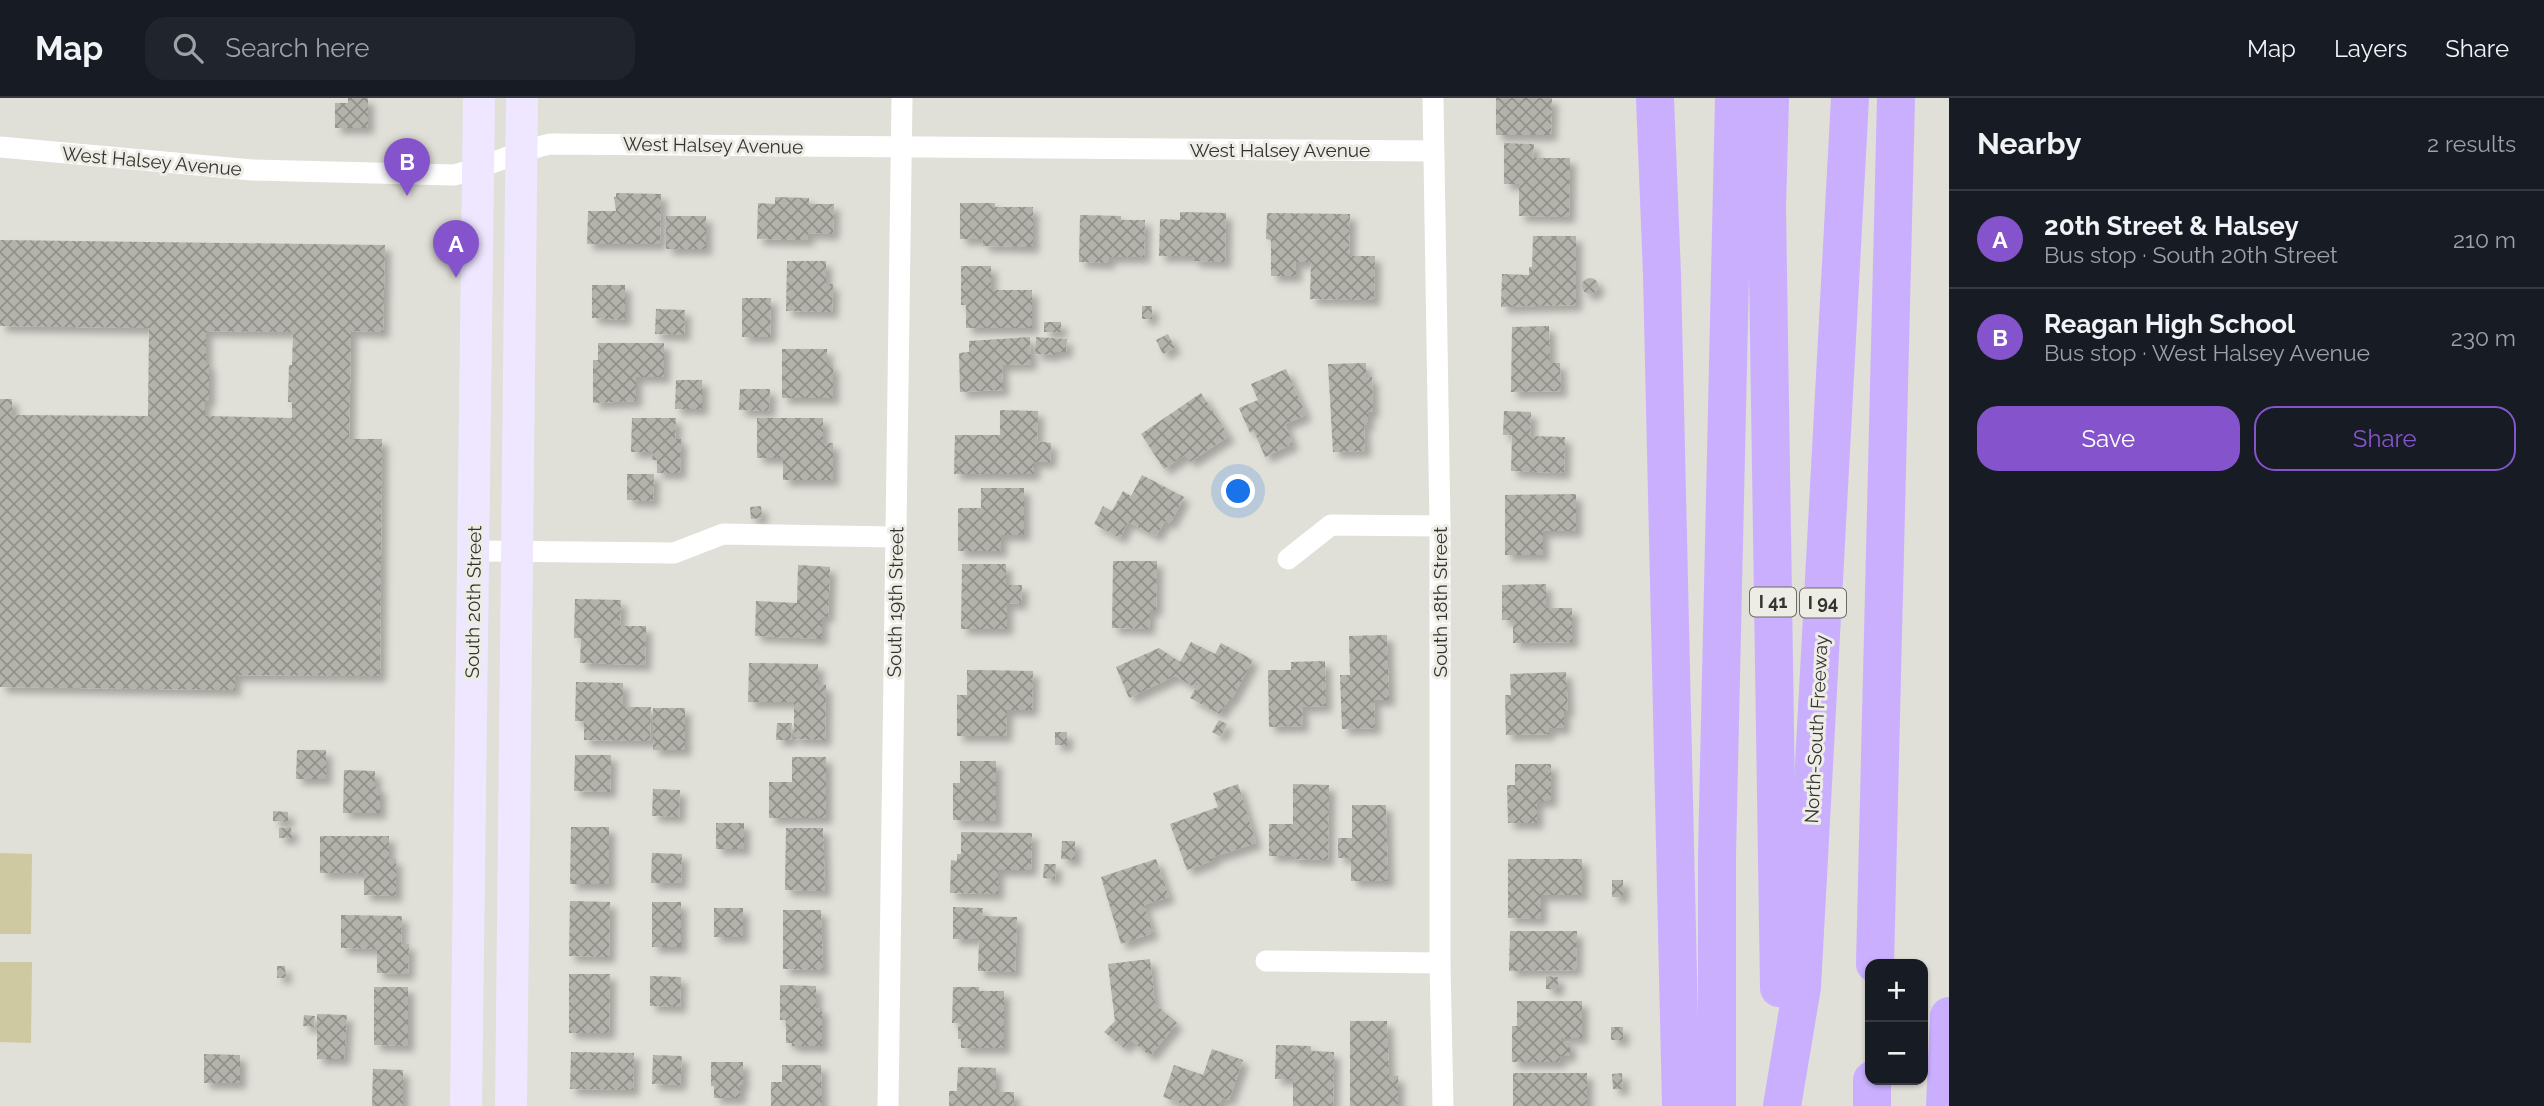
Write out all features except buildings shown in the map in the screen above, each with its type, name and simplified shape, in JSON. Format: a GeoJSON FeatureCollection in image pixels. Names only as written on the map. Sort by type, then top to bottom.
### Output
{"type":"FeatureCollection","features":[{"type":"Feature","properties":{"kind":"highway"},"geometry":{"type":"LineString","coordinates":[[1655,98],[1662,275],[1681,1106]]}},
{"type":"Feature","properties":{"kind":"highway"},"geometry":{"type":"LineString","coordinates":[[1662,275],[1665,98]]}},
{"type":"Feature","properties":{"kind":"highway"},"geometry":{"type":"LineString","coordinates":[[1717,1106],[1717,855],[1734,98]]}},
{"type":"Feature","properties":{"kind":"highway","name":"I 41"},"geometry":{"type":"LineString","coordinates":[[1770,98],[1768,207],[1782,1106]]}},
{"type":"Feature","properties":{"kind":"highway","name":"North-South Freeway"},"geometry":{"type":"LineString","coordinates":[[1782,1106],[1802,987],[1850,98]]}},
{"type":"Feature","properties":{"kind":"highway"},"geometry":{"type":"LineString","coordinates":[[1875,959],[1896,98]]}},
{"type":"Feature","properties":{"kind":"highway"},"geometry":{"type":"LineString","coordinates":[[1945,1106],[1949,1016]]}},
{"type":"Feature","properties":{"kind":"highway"},"geometry":{"type":"LineString","coordinates":[[1872,1085],[1872,1106]]}},
{"type":"Feature","properties":{"kind":"street","name":"South 20th Street"},"geometry":{"type":"LineString","coordinates":[[466,1106],[478,98]]}},
{"type":"Feature","properties":{"kind":"street"},"geometry":{"type":"LineString","coordinates":[[511,1106],[522,98]]}},
{"type":"Feature","properties":{"kind":"street","name":"South 19th Street"},"geometry":{"type":"LineString","coordinates":[[888,1106],[902,98]]}},
{"type":"Feature","properties":{"kind":"street","name":"South 18th Street"},"geometry":{"type":"LineString","coordinates":[[1433,98],[1440,526],[1440,963],[1443,1106]]}},
{"type":"Feature","properties":{"kind":"street","name":"West Halsey Avenue"},"geometry":{"type":"LineString","coordinates":[[0,147],[252,170],[454,175],[478,169],[522,150],[550,144],[1433,151]]}},
{"type":"Feature","properties":{"kind":"street"},"geometry":{"type":"LineString","coordinates":[[1288,559],[1331,525],[1440,526]]}},
{"type":"Feature","properties":{"kind":"street"},"geometry":{"type":"LineString","coordinates":[[474,551],[674,553],[723,534],[896,537]]}},
{"type":"Feature","properties":{"kind":"street"},"geometry":{"type":"LineString","coordinates":[[1266,961],[1440,963]]}},
{"type":"Feature","properties":{"kind":"shaded area"},"geometry":{"type":"Polygon","coordinates":[[[0,853],[32,854],[31,934],[0,934],[0,853]]]}},
{"type":"Feature","properties":{"kind":"shaded area"},"geometry":{"type":"Polygon","coordinates":[[[0,962],[32,962],[31,1043],[0,1042],[0,962]]]}},
{"type":"Feature","properties":{"kind":"place","name":"Reagan High School"},"geometry":{"type":"Point","coordinates":[407,196]}},
{"type":"Feature","properties":{"kind":"place","name":"20th Street & Halsey"},"geometry":{"type":"Point","coordinates":[456,278]}}]}
